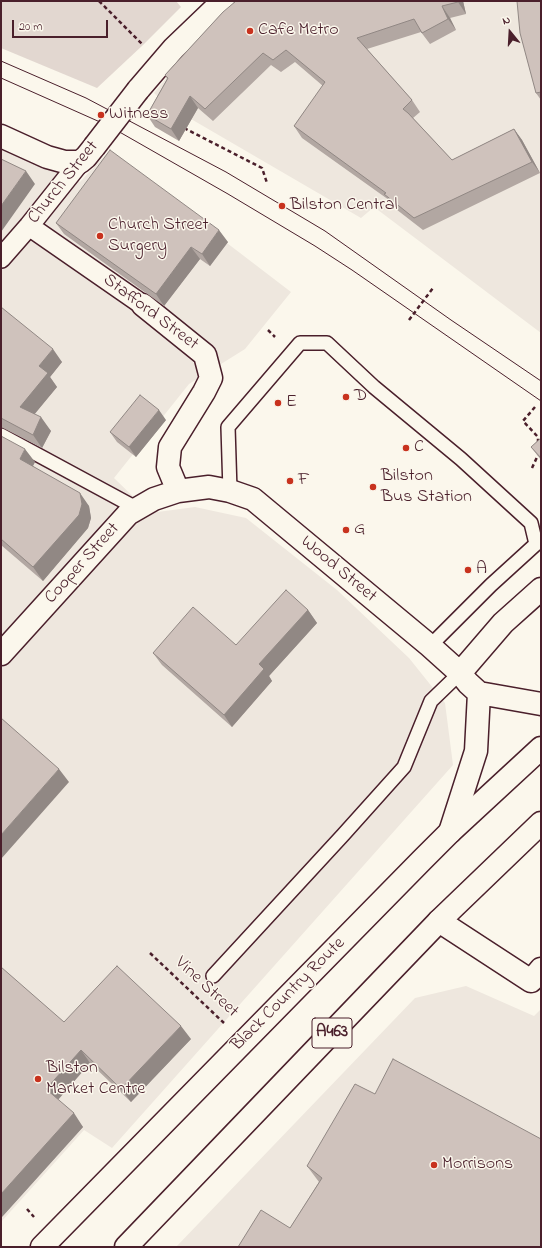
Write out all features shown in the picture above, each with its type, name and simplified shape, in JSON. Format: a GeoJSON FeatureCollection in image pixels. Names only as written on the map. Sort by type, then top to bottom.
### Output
{"type":"FeatureCollection","features":[{"type":"Feature","properties":{"kind":"main road","name":"Church Street"},"geometry":{"type":"LineString","coordinates":[[87,154],[161,63],[178,44],[223,1]]}},
{"type":"Feature","properties":{"kind":"main road"},"geometry":{"type":"LineString","coordinates":[[1,136],[47,157],[65,162],[87,154]]}},
{"type":"Feature","properties":{"kind":"main road","name":"Stafford Street"},"geometry":{"type":"LineString","coordinates":[[143,305],[205,355],[211,378],[170,447],[168,467],[178,491]]}},
{"type":"Feature","properties":{"kind":"main road","name":"Wood Street"},"geometry":{"type":"LineString","coordinates":[[178,491],[209,487],[230,491],[253,500],[430,646],[460,673],[479,694]]}},
{"type":"Feature","properties":{"kind":"main road","name":"Cooper Street"},"geometry":{"type":"LineString","coordinates":[[1,654],[128,514],[154,499],[178,491]]}},
{"type":"Feature","properties":{"kind":"main road"},"geometry":{"type":"LineString","coordinates":[[460,673],[503,623],[541,589]]}},
{"type":"Feature","properties":{"kind":"main road"},"geometry":{"type":"LineString","coordinates":[[450,832],[476,751],[479,694],[541,704]]}},
{"type":"Feature","properties":{"kind":"main road","name":"Black Country Route"},"geometry":{"type":"LineString","coordinates":[[42,1247],[450,832],[541,748]]}},
{"type":"Feature","properties":{"kind":"main road","name":"A463"},"geometry":{"type":"LineString","coordinates":[[126,1247],[439,922],[541,823]]}},
{"type":"Feature","properties":{"kind":"main road"},"geometry":{"type":"LineString","coordinates":[[439,922],[531,981],[541,969]]}},
{"type":"Feature","properties":{"kind":"street","name":"Church Street"},"geometry":{"type":"LineString","coordinates":[[1,258],[87,154]]}},
{"type":"Feature","properties":{"kind":"street","name":"Stafford Street"},"geometry":{"type":"LineString","coordinates":[[29,226],[143,305]]}},
{"type":"Feature","properties":{"kind":"lane"},"geometry":{"type":"LineString","coordinates":[[230,491],[228,427],[300,343],[327,343],[374,387],[461,459],[531,523],[538,543],[492,585],[430,646]]}},
{"type":"Feature","properties":{"kind":"lane"},"geometry":{"type":"LineString","coordinates":[[1,435],[138,509]]}},
{"type":"Feature","properties":{"kind":"lane"},"geometry":{"type":"LineString","coordinates":[[212,976],[404,767],[431,701],[460,673]]}},
{"type":"Feature","properties":{"kind":"path"},"geometry":{"type":"LineString","coordinates":[[98,1],[161,63]]}},
{"type":"Feature","properties":{"kind":"path"},"geometry":{"type":"LineString","coordinates":[[180,126],[262,168],[267,183]]}},
{"type":"Feature","properties":{"kind":"path"},"geometry":{"type":"LineString","coordinates":[[409,320],[433,288]]}},
{"type":"Feature","properties":{"kind":"path"},"geometry":{"type":"LineString","coordinates":[[532,468],[538,457],[538,437],[523,421],[535,407]]}},
{"type":"Feature","properties":{"kind":"path","name":"Vine Street"},"geometry":{"type":"LineString","coordinates":[[150,953],[244,1042]]}},
{"type":"Feature","properties":{"kind":"shaded area"},"geometry":{"type":"Polygon","coordinates":[[[1,1],[176,1],[181,7],[97,88],[1,48],[1,1]]]}},
{"type":"Feature","properties":{"kind":"shaded area"},"geometry":{"type":"Polygon","coordinates":[[[249,1],[541,1],[541,333],[374,207],[361,218],[167,105],[154,93],[192,47],[249,1]]]}},
{"type":"Feature","properties":{"kind":"shaded area"},"geometry":{"type":"Polygon","coordinates":[[[1,148],[80,182],[108,152],[291,292],[245,349],[189,384],[114,478],[150,513],[195,507],[246,518],[337,590],[409,658],[445,703],[453,765],[112,1148],[84,1130],[1,1222],[1,148]]]}},
{"type":"Feature","properties":{"kind":"shaded area"},"geometry":{"type":"Polygon","coordinates":[[[466,986],[534,1016],[541,1009],[541,1247],[176,1247],[415,998],[466,986]]]}},
{"type":"Feature","properties":{"kind":"building"},"geometry":{"type":"Polygon","coordinates":[[[236,1],[458,1],[442,6],[448,19],[422,33],[414,19],[357,38],[412,100],[403,109],[452,160],[514,129],[532,162],[414,218],[384,194],[386,193],[294,126],[325,82],[286,50],[273,60],[263,53],[205,109],[190,96],[171,129],[147,115],[168,78],[165,75],[223,12],[236,1]]]}},
{"type":"Feature","properties":{"kind":"building"},"geometry":{"type":"Polygon","coordinates":[[[517,1],[541,1],[541,92],[536,93],[520,33],[517,1]]]}},
{"type":"Feature","properties":{"kind":"building"},"geometry":{"type":"Polygon","coordinates":[[[110,150],[219,230],[202,254],[191,247],[156,294],[56,223],[110,150]]]}},
{"type":"Feature","properties":{"kind":"building"},"geometry":{"type":"Polygon","coordinates":[[[1,159],[26,171],[1,206],[1,159]]]}},
{"type":"Feature","properties":{"kind":"building"},"geometry":{"type":"Polygon","coordinates":[[[1,307],[53,349],[39,366],[48,373],[20,407],[41,417],[33,435],[1,418],[1,307]]]}},
{"type":"Feature","properties":{"kind":"building"},"geometry":{"type":"Polygon","coordinates":[[[140,395],[159,410],[129,447],[110,432],[140,395]]]}},
{"type":"Feature","properties":{"kind":"building"},"geometry":{"type":"Polygon","coordinates":[[[1,436],[25,449],[20,459],[80,493],[82,504],[79,515],[33,567],[1,539],[1,436]]]}},
{"type":"Feature","properties":{"kind":"building"},"geometry":{"type":"Polygon","coordinates":[[[541,438],[541,458],[531,447],[541,438]]]}},
{"type":"Feature","properties":{"kind":"building"},"geometry":{"type":"Polygon","coordinates":[[[286,590],[308,610],[259,664],[264,669],[224,715],[153,653],[193,607],[236,645],[286,590]]]}},
{"type":"Feature","properties":{"kind":"building"},"geometry":{"type":"Polygon","coordinates":[[[1,718],[59,769],[1,835],[1,718]]]}},
{"type":"Feature","properties":{"kind":"building"},"geometry":{"type":"Polygon","coordinates":[[[117,966],[181,1026],[121,1089],[81,1050],[46,1089],[74,1113],[1,1194],[1,967],[64,1022],[117,966]]]}},
{"type":"Feature","properties":{"kind":"building","name":"Morrisons"},"geometry":{"type":"Polygon","coordinates":[[[393,1059],[541,1139],[541,1247],[238,1247],[261,1210],[290,1228],[322,1178],[307,1166],[355,1084],[375,1094],[393,1059]]]}},
{"type":"Feature","properties":{"kind":"tram line"},"geometry":{"type":"LineString","coordinates":[[1,61],[86,98],[226,172],[325,231],[451,320],[541,381]]}},
{"type":"Feature","properties":{"kind":"tram line"},"geometry":{"type":"LineString","coordinates":[[1,78],[109,126],[315,246],[541,401]]}},
{"type":"Feature","properties":{"kind":"place","name":"Cafe Metro"},"geometry":{"type":"Point","coordinates":[250,31]}},
{"type":"Feature","properties":{"kind":"place","name":"Witness"},"geometry":{"type":"Point","coordinates":[101,115]}},
{"type":"Feature","properties":{"kind":"place","name":"Bilston Central"},"geometry":{"type":"Point","coordinates":[282,206]}},
{"type":"Feature","properties":{"kind":"place","name":"Church Street Surgery"},"geometry":{"type":"Point","coordinates":[100,236]}},
{"type":"Feature","properties":{"kind":"place","name":"D"},"geometry":{"type":"Point","coordinates":[346,397]}},
{"type":"Feature","properties":{"kind":"place","name":"E"},"geometry":{"type":"Point","coordinates":[278,403]}},
{"type":"Feature","properties":{"kind":"place","name":"C"},"geometry":{"type":"Point","coordinates":[406,448]}},
{"type":"Feature","properties":{"kind":"place","name":"F"},"geometry":{"type":"Point","coordinates":[290,481]}},
{"type":"Feature","properties":{"kind":"place","name":"Bilston Bus Station"},"geometry":{"type":"Point","coordinates":[373,487]}},
{"type":"Feature","properties":{"kind":"place","name":"G"},"geometry":{"type":"Point","coordinates":[346,530]}},
{"type":"Feature","properties":{"kind":"place","name":"A"},"geometry":{"type":"Point","coordinates":[468,570]}},
{"type":"Feature","properties":{"kind":"place","name":"Bilston Market Centre"},"geometry":{"type":"Point","coordinates":[38,1079]}},
{"type":"Feature","properties":{"kind":"place","name":"Morrisons"},"geometry":{"type":"Point","coordinates":[434,1165]}}]}
